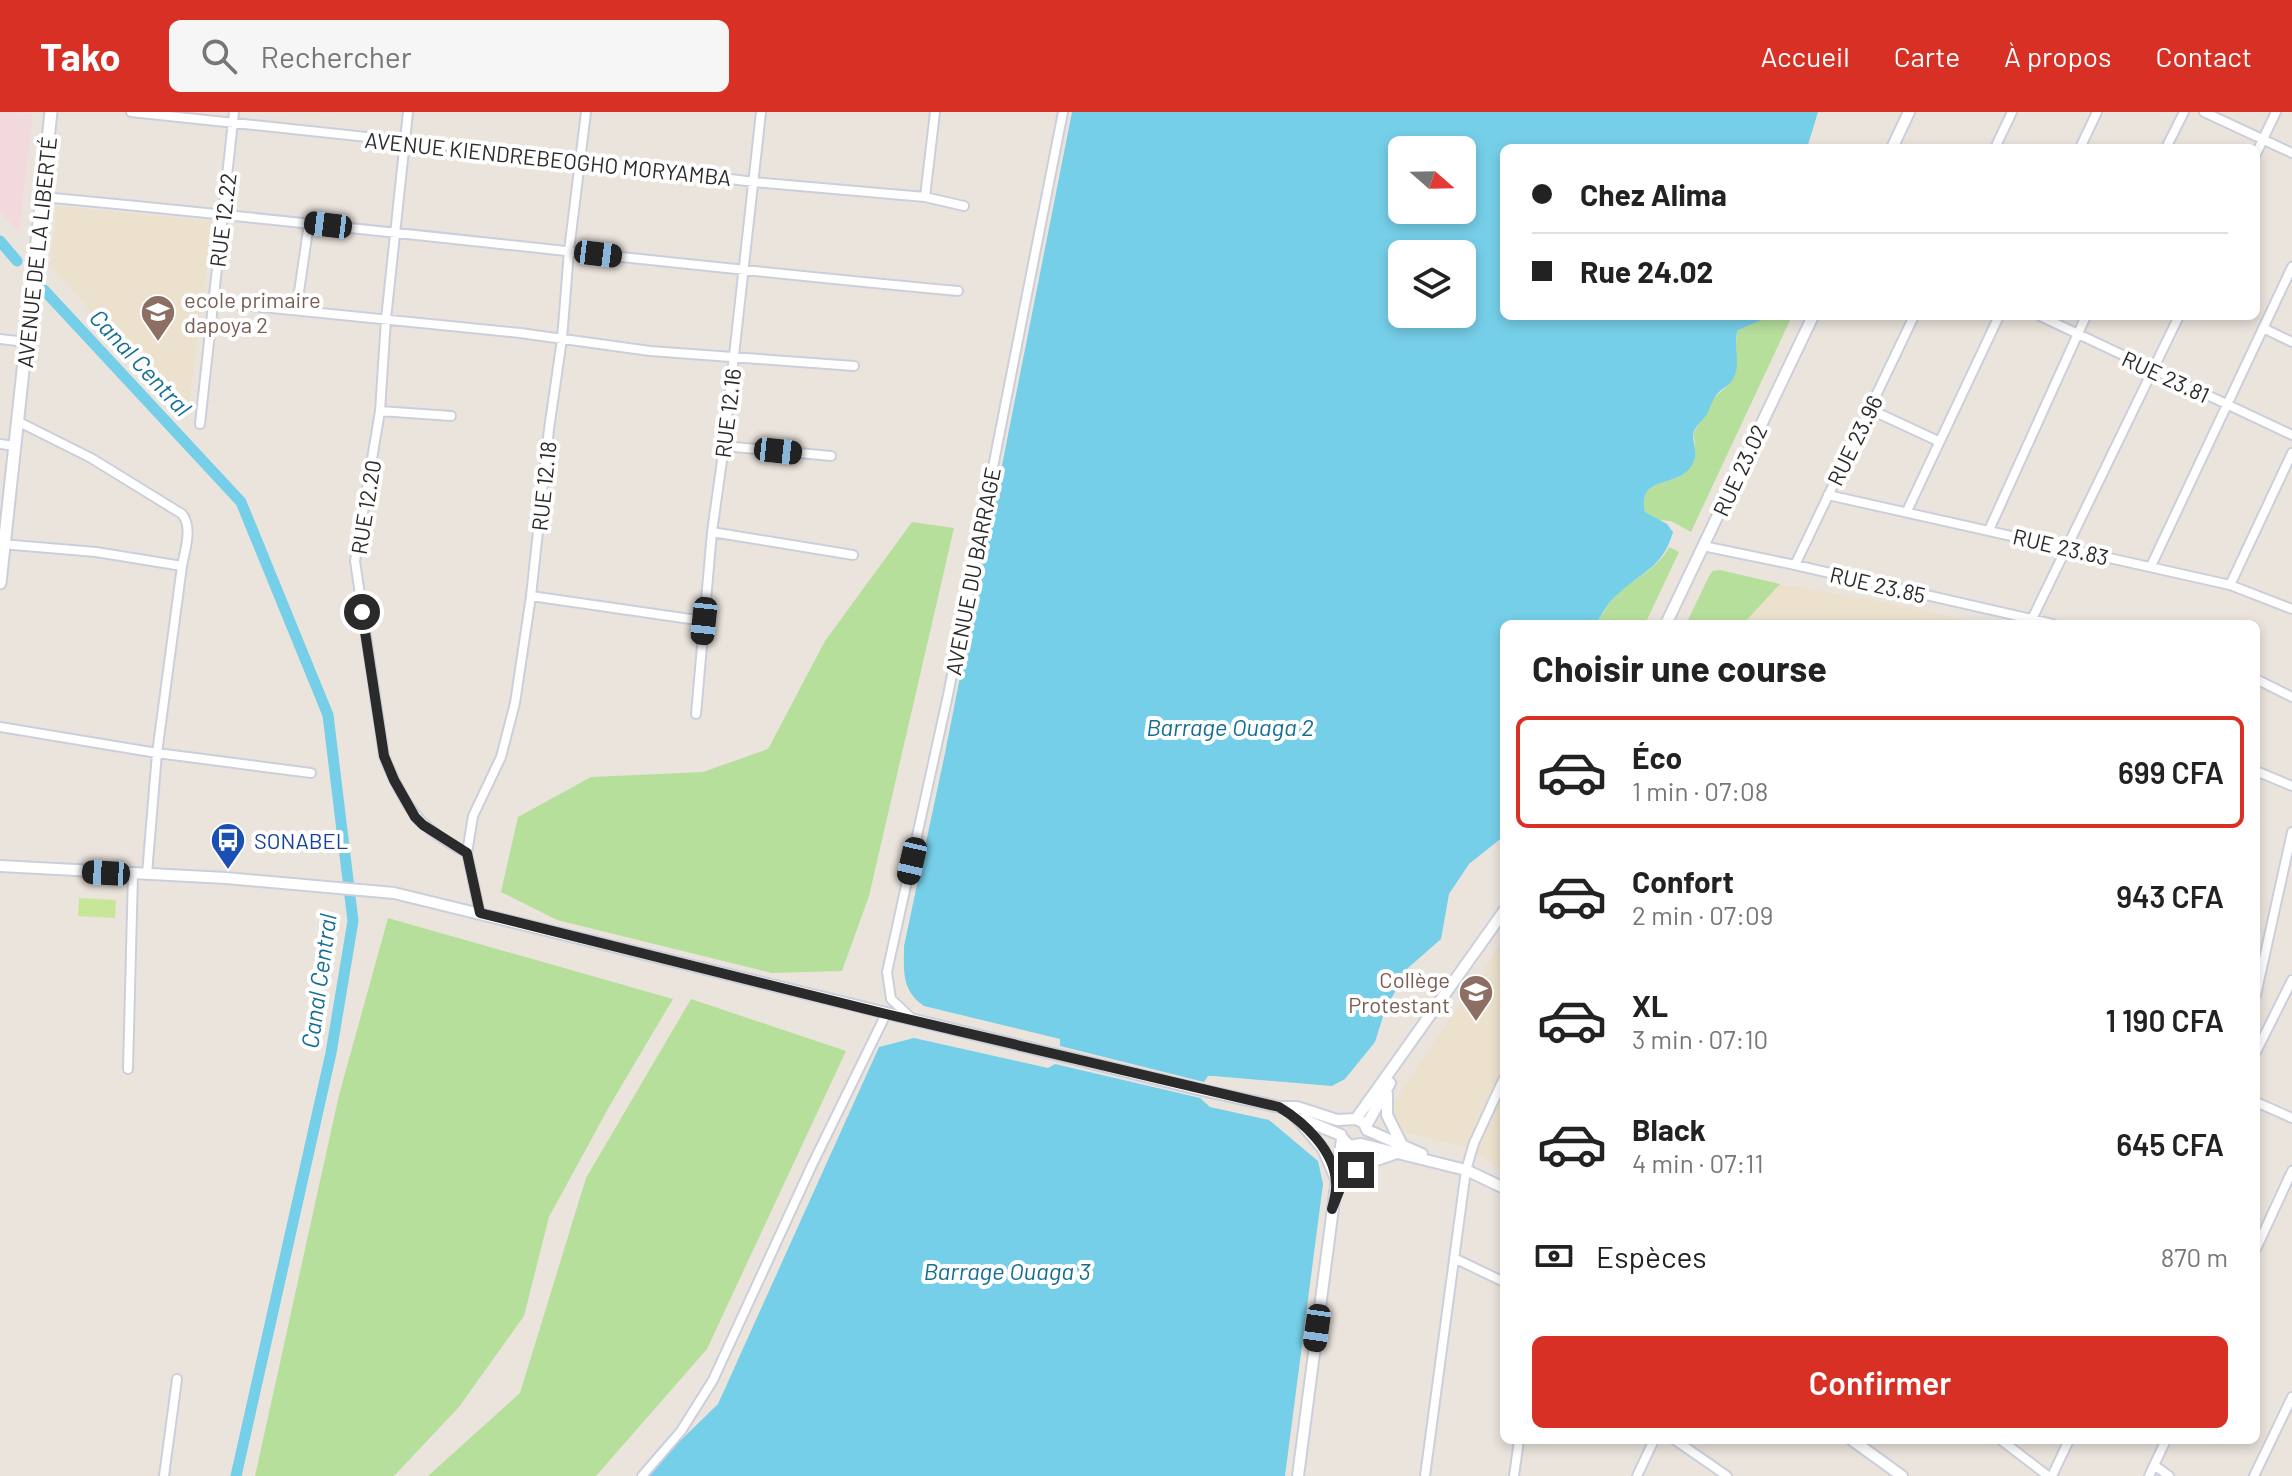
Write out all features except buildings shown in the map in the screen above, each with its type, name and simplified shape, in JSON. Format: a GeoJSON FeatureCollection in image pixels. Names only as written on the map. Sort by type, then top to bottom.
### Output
{"type":"FeatureCollection","features":[{"type":"Feature","properties":{"kind":"main road","name":"AVENUE DE LA LIBERTÉ"},"geometry":{"type":"LineString","coordinates":[[0,583],[51,112]]}},
{"type":"Feature","properties":{"kind":"street","name":"AVENUE KIENDREBEOGHO MORYAMBA"},"geometry":{"type":"LineString","coordinates":[[131,112],[582,160],[754,182],[925,197],[964,206]]}},
{"type":"Feature","properties":{"kind":"street","name":"RUE 12.22"},"geometry":{"type":"LineString","coordinates":[[200,424],[234,112]]}},
{"type":"Feature","properties":{"kind":"street","name":"RUE 12.20"},"geometry":{"type":"LineString","coordinates":[[408,112],[386,319],[380,411],[355,561],[384,756],[415,817],[443,840],[467,853]]}},
{"type":"Feature","properties":{"kind":"street","name":"RUE 12.18"},"geometry":{"type":"LineString","coordinates":[[467,853],[473,816],[507,739],[515,703],[562,339],[586,112]]}},
{"type":"Feature","properties":{"kind":"street","name":"RUE 12.16"},"geometry":{"type":"LineString","coordinates":[[696,714],[712,532],[761,112]]}},
{"type":"Feature","properties":{"kind":"street"},"geometry":{"type":"LineString","coordinates":[[925,197],[935,112]]}},
{"type":"Feature","properties":{"kind":"street","name":"AVENUE DU BARRAGE"},"geometry":{"type":"LineString","coordinates":[[914,1020],[891,999],[887,972],[948,695],[1063,112]]}},
{"type":"Feature","properties":{"kind":"street"},"geometry":{"type":"LineString","coordinates":[[1894,144],[1909,112]]}},
{"type":"Feature","properties":{"kind":"street"},"geometry":{"type":"LineString","coordinates":[[1997,144],[2012,112]]}},
{"type":"Feature","properties":{"kind":"street"},"geometry":{"type":"LineString","coordinates":[[2082,144],[2097,112]]}},
{"type":"Feature","properties":{"kind":"street"},"geometry":{"type":"LineString","coordinates":[[2168,144],[2184,112]]}},
{"type":"Feature","properties":{"kind":"street"},"geometry":{"type":"LineString","coordinates":[[2204,112],[2292,153]]}},
{"type":"Feature","properties":{"kind":"street"},"geometry":{"type":"LineString","coordinates":[[2260,146],[2276,112]]}},
{"type":"Feature","properties":{"kind":"street"},"geometry":{"type":"LineString","coordinates":[[42,197],[958,291]]}},
{"type":"Feature","properties":{"kind":"street"},"geometry":{"type":"LineString","coordinates":[[299,292],[309,223]]}},
{"type":"Feature","properties":{"kind":"street"},"geometry":{"type":"LineString","coordinates":[[2151,566],[2292,267]]}},
{"type":"Feature","properties":{"kind":"street"},"geometry":{"type":"LineString","coordinates":[[212,302],[386,319],[650,351],[854,366]]}},
{"type":"Feature","properties":{"kind":"street","name":"RUE 23.02"},"geometry":{"type":"LineString","coordinates":[[1668,620],[1811,320]]}},
{"type":"Feature","properties":{"kind":"street","name":"RUE 23.96"},"geometry":{"type":"LineString","coordinates":[[1795,565],[1912,320]]}},
{"type":"Feature","properties":{"kind":"street"},"geometry":{"type":"LineString","coordinates":[[1907,511],[1997,320]]}},
{"type":"Feature","properties":{"kind":"street","name":"RUE 23.81"},"geometry":{"type":"LineString","coordinates":[[2048,320],[2292,435]]}},
{"type":"Feature","properties":{"kind":"street"},"geometry":{"type":"LineString","coordinates":[[1989,530],[2084,320]]}},
{"type":"Feature","properties":{"kind":"street"},"geometry":{"type":"LineString","coordinates":[[2032,619],[2177,320]]}},
{"type":"Feature","properties":{"kind":"street"},"geometry":{"type":"LineString","coordinates":[[2263,328],[2292,342]]}},
{"type":"Feature","properties":{"kind":"street"},"geometry":{"type":"LineString","coordinates":[[0,339],[26,342]]}},
{"type":"Feature","properties":{"kind":"street"},"geometry":{"type":"LineString","coordinates":[[1869,409],[1938,441]]}},
{"type":"Feature","properties":{"kind":"street"},"geometry":{"type":"LineString","coordinates":[[380,411],[451,416]]}},
{"type":"Feature","properties":{"kind":"street"},"geometry":{"type":"LineString","coordinates":[[17,421],[91,458],[186,518],[188,530],[157,753],[147,874]]}},
{"type":"Feature","properties":{"kind":"street"},"geometry":{"type":"LineString","coordinates":[[0,444],[15,446]]}},
{"type":"Feature","properties":{"kind":"street"},"geometry":{"type":"LineString","coordinates":[[724,446],[831,456]]}},
{"type":"Feature","properties":{"kind":"street"},"geometry":{"type":"LineString","coordinates":[[2230,585],[2292,453]]}},
{"type":"Feature","properties":{"kind":"street","name":"RUE 23.83"},"geometry":{"type":"LineString","coordinates":[[1828,495],[2230,585],[2292,609]]}},
{"type":"Feature","properties":{"kind":"street"},"geometry":{"type":"LineString","coordinates":[[712,532],[853,555]]}},
{"type":"Feature","properties":{"kind":"street"},"geometry":{"type":"LineString","coordinates":[[2,544],[96,552],[182,566]]}},
{"type":"Feature","properties":{"kind":"street","name":"RUE 23.85"},"geometry":{"type":"LineString","coordinates":[[1703,546],[2036,620]]}},
{"type":"Feature","properties":{"kind":"street"},"geometry":{"type":"LineString","coordinates":[[531,596],[704,621]]}},
{"type":"Feature","properties":{"kind":"street"},"geometry":{"type":"LineString","coordinates":[[2260,682],[2292,697]]}},
{"type":"Feature","properties":{"kind":"street"},"geometry":{"type":"LineString","coordinates":[[0,727],[157,753],[311,773]]}},
{"type":"Feature","properties":{"kind":"street"},"geometry":{"type":"LineString","coordinates":[[2260,773],[2292,786]]}},
{"type":"Feature","properties":{"kind":"street"},"geometry":{"type":"LineString","coordinates":[[2260,977],[2292,832]]}},
{"type":"Feature","properties":{"kind":"street"},"geometry":{"type":"LineString","coordinates":[[467,853],[480,913]]}},
{"type":"Feature","properties":{"kind":"street"},"geometry":{"type":"LineString","coordinates":[[0,866],[342,887],[371,890],[480,913],[886,1014],[1279,1107],[1297,1107],[1352,1120],[1401,1149],[1466,1170],[1500,1186]]}},
{"type":"Feature","properties":{"kind":"street"},"geometry":{"type":"LineString","coordinates":[[128,1069],[133,873]]}},
{"type":"Feature","properties":{"kind":"street"},"geometry":{"type":"LineString","coordinates":[[1298,1476],[1332,1209],[1339,1183],[1342,1127],[1352,1120],[1412,1043],[1500,917]]}},
{"type":"Feature","properties":{"kind":"street"},"geometry":{"type":"LineString","coordinates":[[2260,1044],[2292,980]]}},
{"type":"Feature","properties":{"kind":"street"},"geometry":{"type":"LineString","coordinates":[[642,1476],[681,1431],[713,1380],[886,1014]]}},
{"type":"Feature","properties":{"kind":"street"},"geometry":{"type":"LineString","coordinates":[[1339,1183],[1359,1145],[1367,1138],[1367,1128],[1412,1043]]}},
{"type":"Feature","properties":{"kind":"street"},"geometry":{"type":"LineString","coordinates":[[1393,1078],[1387,1094],[1387,1115],[1401,1149]]}},
{"type":"Feature","properties":{"kind":"street"},"geometry":{"type":"LineString","coordinates":[[1425,1476],[1466,1170],[1499,1098]]}},
{"type":"Feature","properties":{"kind":"street"},"geometry":{"type":"LineString","coordinates":[[2260,1104],[2292,1118]]}},
{"type":"Feature","properties":{"kind":"street"},"geometry":{"type":"LineString","coordinates":[[1279,1107],[1342,1137],[1350,1146],[1401,1149]]}},
{"type":"Feature","properties":{"kind":"street"},"geometry":{"type":"LineString","coordinates":[[1295,1116],[1323,1149],[1339,1183]]}},
{"type":"Feature","properties":{"kind":"street"},"geometry":{"type":"LineString","coordinates":[[1339,1183],[1365,1164],[1401,1149]]}},
{"type":"Feature","properties":{"kind":"street"},"geometry":{"type":"LineString","coordinates":[[2260,1240],[2292,1171]]}},
{"type":"Feature","properties":{"kind":"street"},"geometry":{"type":"LineString","coordinates":[[1454,1258],[1500,1280]]}},
{"type":"Feature","properties":{"kind":"street"},"geometry":{"type":"LineString","coordinates":[[164,1476],[177,1379]]}},
{"type":"Feature","properties":{"kind":"street"},"geometry":{"type":"LineString","coordinates":[[2254,1476],[2292,1397]]}},
{"type":"Feature","properties":{"kind":"street"},"geometry":{"type":"LineString","coordinates":[[1514,1476],[1518,1444]]}},
{"type":"Feature","properties":{"kind":"street"},"geometry":{"type":"LineString","coordinates":[[1637,1476],[1652,1444]]}},
{"type":"Feature","properties":{"kind":"street"},"geometry":{"type":"LineString","coordinates":[[1681,1444],[1726,1476]]}},
{"type":"Feature","properties":{"kind":"street"},"geometry":{"type":"LineString","coordinates":[[1857,1444],[1901,1476]]}},
{"type":"Feature","properties":{"kind":"street"},"geometry":{"type":"LineString","coordinates":[[2006,1444],[2050,1476],[2067,1444]]}},
{"type":"Feature","properties":{"kind":"street"},"geometry":{"type":"LineString","coordinates":[[2149,1476],[2164,1444]]}},
{"type":"Feature","properties":{"kind":"street"},"geometry":{"type":"LineString","coordinates":[[2154,1465],[2169,1476]]}},
{"type":"Feature","properties":{"kind":"shaded area"},"geometry":{"type":"Polygon","coordinates":[[[0,112],[33,113],[19,232],[0,212],[0,112]]]}},
{"type":"Feature","properties":{"kind":"shaded area","name":"ecole primaire dapoya 2"},"geometry":{"type":"Polygon","coordinates":[[[57,206],[213,221],[187,420],[50,265],[57,206]]]}},
{"type":"Feature","properties":{"kind":"shaded area"},"geometry":{"type":"Polygon","coordinates":[[[1780,584],[1965,620],[1747,620],[1780,584]]]}},
{"type":"Feature","properties":{"kind":"shaded area","name":"Collège Protestant"},"geometry":{"type":"Polygon","coordinates":[[[1500,945],[1500,1169],[1473,1150],[1404,1132],[1391,1106],[1500,945]]]}},
{"type":"Feature","properties":{"kind":"green space"},"geometry":{"type":"Polygon","coordinates":[[[1762,320],[1790,320],[1691,532],[1645,512],[1644,499],[1647,491],[1654,486],[1689,469],[1695,449],[1693,434],[1714,398],[1729,384],[1738,330],[1762,320]]]}},
{"type":"Feature","properties":{"kind":"green space"},"geometry":{"type":"Polygon","coordinates":[[[912,522],[954,528],[869,896],[842,971],[772,973],[557,920],[501,892],[518,817],[591,777],[703,772],[768,749],[825,641],[912,522]]]}},
{"type":"Feature","properties":{"kind":"green space"},"geometry":{"type":"Polygon","coordinates":[[[1669,547],[1679,552],[1647,620],[1599,620],[1620,591],[1665,554],[1669,547]]]}},
{"type":"Feature","properties":{"kind":"green space"},"geometry":{"type":"Polygon","coordinates":[[[1713,571],[1780,584],[1747,620],[1688,620],[1713,571]]]}},
{"type":"Feature","properties":{"kind":"green space"},"geometry":{"type":"Polygon","coordinates":[[[79,898],[116,900],[115,918],[78,916],[79,898]]]}},
{"type":"Feature","properties":{"kind":"green space"},"geometry":{"type":"Polygon","coordinates":[[[388,918],[673,999],[549,1217],[524,1316],[459,1407],[394,1476],[255,1476],[339,1095],[388,918]]]}},
{"type":"Feature","properties":{"kind":"green space"},"geometry":{"type":"Polygon","coordinates":[[[691,999],[846,1051],[707,1349],[596,1476],[428,1476],[520,1393],[586,1178],[691,999]]]}},
{"type":"Feature","properties":{"kind":"water","name":"Barrage Ouaga 2"},"geometry":{"type":"Polygon","coordinates":[[[1072,112],[1818,112],[1808,144],[1500,144],[1500,320],[1762,320],[1738,330],[1736,373],[1717,394],[1695,429],[1692,465],[1678,477],[1647,492],[1645,512],[1667,524],[1673,532],[1658,561],[1615,596],[1598,620],[1500,620],[1500,839],[1469,864],[1449,894],[1441,939],[1408,968],[1385,1010],[1375,1042],[1345,1079],[1332,1086],[1213,1076],[1208,1076],[1204,1082],[1060,1046],[1060,1039],[924,1006],[911,993],[904,972],[904,946],[1072,112]]]}},
{"type":"Feature","properties":{"kind":"water","name":"Barrage Ouaga 3"},"geometry":{"type":"Polygon","coordinates":[[[914,1038],[1048,1068],[1055,1064],[1200,1098],[1210,1107],[1269,1120],[1318,1161],[1323,1184],[1285,1476],[644,1476],[718,1404],[879,1047],[914,1038]]]}},
{"type":"Feature","properties":{"kind":"waterway","name":"Canal Central"},"geometry":{"type":"LineString","coordinates":[[0,241],[17,261]]}},
{"type":"Feature","properties":{"kind":"waterway","name":"Canal Central"},"geometry":{"type":"LineString","coordinates":[[44,290],[241,502],[328,715],[353,921],[331,1053],[236,1476]]}},
{"type":"Feature","properties":{"kind":"place","name":"ecole primaire dapoya 2"},"geometry":{"type":"Point","coordinates":[158,343]}},
{"type":"Feature","properties":{"kind":"place","name":"SONABEL"},"geometry":{"type":"Point","coordinates":[228,871]}},
{"type":"Feature","properties":{"kind":"place","name":"Collège Protestant"},"geometry":{"type":"Point","coordinates":[1476,1023]}},
{"type":"Feature","properties":{"kind":"route"},"geometry":{"type":"LineString","coordinates":[[362,612],[384,756],[415,817],[443,840],[467,853],[480,913],[1279,1107],[1295,1116],[1323,1149],[1336,1182],[1332,1209],[1342,1184],[1356,1170]]}}]}
